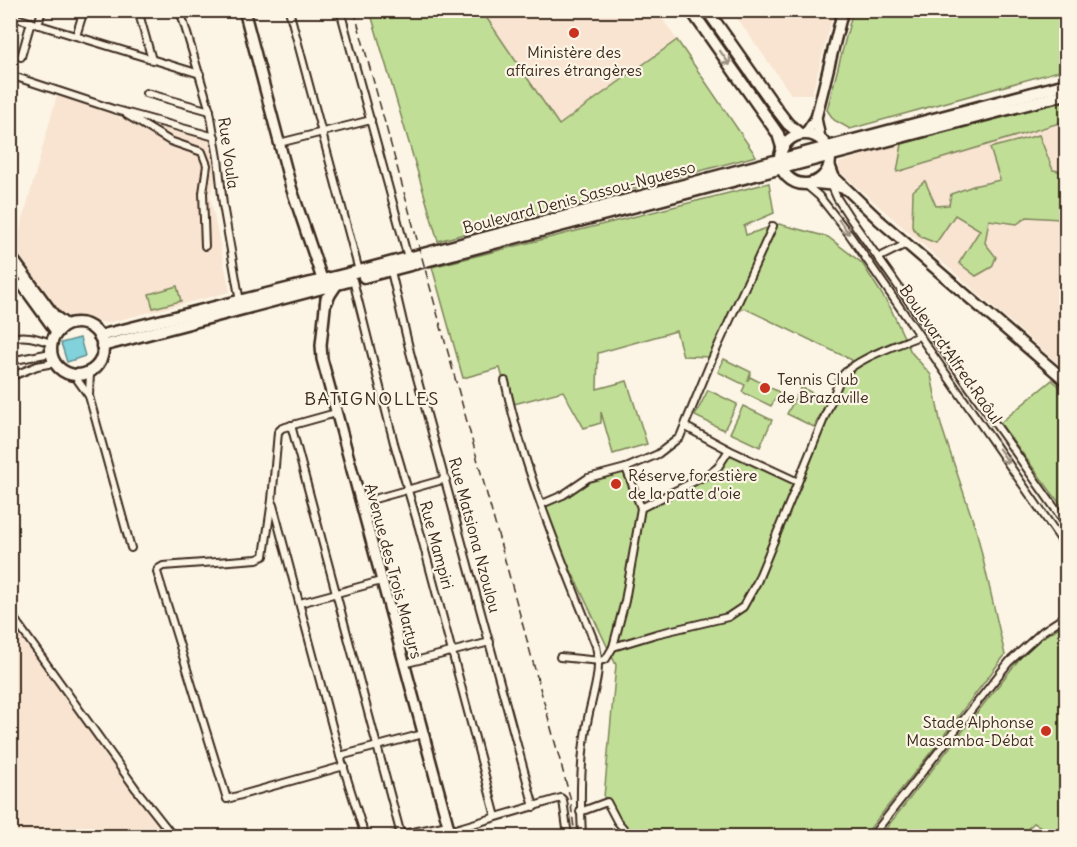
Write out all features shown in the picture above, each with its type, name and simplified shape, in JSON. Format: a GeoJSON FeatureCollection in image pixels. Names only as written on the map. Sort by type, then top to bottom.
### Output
{"type":"FeatureCollection","features":[{"type":"Feature","properties":{"kind":"main road","name":"Avenue des Trois Martyrs"},"geometry":{"type":"LineString","coordinates":[[244,10],[279,143],[321,285],[325,307],[321,351],[336,412],[449,831]]}},
{"type":"Feature","properties":{"kind":"main road"},"geometry":{"type":"LineString","coordinates":[[691,10],[778,134],[782,147],[781,165],[791,180],[808,184],[831,185],[847,190]]}},
{"type":"Feature","properties":{"kind":"main road"},"geometry":{"type":"LineString","coordinates":[[707,10],[788,124],[803,133],[820,138]]}},
{"type":"Feature","properties":{"kind":"main road"},"geometry":{"type":"LineString","coordinates":[[843,10],[816,118],[820,138],[834,177],[906,244],[1066,381]]}},
{"type":"Feature","properties":{"kind":"main road","name":"Boulevard Denis Sassou-Nguesso"},"geometry":{"type":"LineString","coordinates":[[829,161],[1066,84]]}},
{"type":"Feature","properties":{"kind":"main road","name":"Boulevard Denis Sassou-Nguesso"},"geometry":{"type":"LineString","coordinates":[[101,341],[356,276],[408,258],[676,186],[781,165],[829,161],[1066,94]]}},
{"type":"Feature","properties":{"kind":"main road"},"geometry":{"type":"LineString","coordinates":[[782,147],[793,136],[803,133],[816,118]]}},
{"type":"Feature","properties":{"kind":"main road"},"geometry":{"type":"LineString","coordinates":[[808,184],[829,161]]}},
{"type":"Feature","properties":{"kind":"main road","name":"Boulevard Denis Sassou-Nguesso"},"geometry":{"type":"LineString","coordinates":[[101,341],[240,302],[321,285],[336,285],[356,276],[391,271],[613,213],[781,165]]}},
{"type":"Feature","properties":{"kind":"main road"},"geometry":{"type":"LineString","coordinates":[[10,256],[54,316],[66,325]]}},
{"type":"Feature","properties":{"kind":"main road"},"geometry":{"type":"LineString","coordinates":[[10,268],[57,332]]}},
{"type":"Feature","properties":{"kind":"main road"},"geometry":{"type":"LineString","coordinates":[[325,307],[336,285]]}},
{"type":"Feature","properties":{"kind":"main road"},"geometry":{"type":"LineString","coordinates":[[76,323],[87,325],[101,341],[102,356],[90,372],[74,375],[61,370],[52,353],[57,332],[66,325],[76,323]]}},
{"type":"Feature","properties":{"kind":"street"},"geometry":{"type":"LineString","coordinates":[[38,25],[42,10]]}},
{"type":"Feature","properties":{"kind":"street"},"geometry":{"type":"LineString","coordinates":[[76,36],[84,10]]}},
{"type":"Feature","properties":{"kind":"street"},"geometry":{"type":"LineString","coordinates":[[138,10],[152,60]]}},
{"type":"Feature","properties":{"kind":"street","name":"Rue Voula"},"geometry":{"type":"LineString","coordinates":[[180,10],[210,111],[240,302]]}},
{"type":"Feature","properties":{"kind":"street","name":"Rue Mampiri"},"geometry":{"type":"LineString","coordinates":[[289,10],[322,132],[394,443],[496,818]]}},
{"type":"Feature","properties":{"kind":"street"},"geometry":{"type":"LineString","coordinates":[[340,10],[408,258]]}},
{"type":"Feature","properties":{"kind":"street"},"geometry":{"type":"LineString","coordinates":[[10,16],[200,74]]}},
{"type":"Feature","properties":{"kind":"street"},"geometry":{"type":"LineString","coordinates":[[21,57],[31,22]]}},
{"type":"Feature","properties":{"kind":"street"},"geometry":{"type":"LineString","coordinates":[[10,75],[120,111],[215,137]]}},
{"type":"Feature","properties":{"kind":"street"},"geometry":{"type":"LineString","coordinates":[[146,93],[210,111]]}},
{"type":"Feature","properties":{"kind":"street"},"geometry":{"type":"LineString","coordinates":[[120,111],[170,141],[202,152],[207,165],[203,193],[205,246]]}},
{"type":"Feature","properties":{"kind":"street"},"geometry":{"type":"LineString","coordinates":[[279,143],[371,120]]}},
{"type":"Feature","properties":{"kind":"street","name":"Boulevard Alfred Raôul"},"geometry":{"type":"LineString","coordinates":[[829,161],[831,185],[841,205],[1066,524]]}},
{"type":"Feature","properties":{"kind":"street","name":"Boulevard Alfred Raôul"},"geometry":{"type":"LineString","coordinates":[[808,184],[840,221],[1066,547]]}},
{"type":"Feature","properties":{"kind":"street"},"geometry":{"type":"LineString","coordinates":[[542,504],[563,495],[588,478],[626,468],[668,449],[680,437],[686,427],[707,369],[772,226]]}},
{"type":"Feature","properties":{"kind":"street"},"geometry":{"type":"LineString","coordinates":[[878,258],[906,244]]}},
{"type":"Feature","properties":{"kind":"street","name":"Rue Matsiona Nzoulou"},"geometry":{"type":"LineString","coordinates":[[391,271],[410,352],[534,807]]}},
{"type":"Feature","properties":{"kind":"street"},"geometry":{"type":"LineString","coordinates":[[613,647],[736,613],[752,594],[841,377],[847,369],[862,360],[919,336]]}},
{"type":"Feature","properties":{"kind":"street"},"geometry":{"type":"LineString","coordinates":[[12,338],[32,337],[52,353]]}},
{"type":"Feature","properties":{"kind":"street"},"geometry":{"type":"LineString","coordinates":[[12,362],[52,353]]}},
{"type":"Feature","properties":{"kind":"street"},"geometry":{"type":"LineString","coordinates":[[10,377],[37,366],[52,353]]}},
{"type":"Feature","properties":{"kind":"street"},"geometry":{"type":"LineString","coordinates":[[88,396],[90,372]]}},
{"type":"Feature","properties":{"kind":"street"},"geometry":{"type":"LineString","coordinates":[[74,375],[88,396],[132,548]]}},
{"type":"Feature","properties":{"kind":"street"},"geometry":{"type":"LineString","coordinates":[[505,381],[510,405],[542,504],[597,646],[600,661],[586,728],[579,791],[582,837]]}},
{"type":"Feature","properties":{"kind":"street"},"geometry":{"type":"LineString","coordinates":[[336,412],[291,425],[278,432],[265,552],[261,558],[163,566],[158,569],[158,575],[227,799],[344,766]]}},
{"type":"Feature","properties":{"kind":"street"},"geometry":{"type":"LineString","coordinates":[[291,425],[401,835]]}},
{"type":"Feature","properties":{"kind":"street"},"geometry":{"type":"LineString","coordinates":[[686,427],[798,482]]}},
{"type":"Feature","properties":{"kind":"street"},"geometry":{"type":"LineString","coordinates":[[641,508],[709,474],[718,467],[729,450]]}},
{"type":"Feature","properties":{"kind":"street"},"geometry":{"type":"LineString","coordinates":[[560,657],[600,661],[606,658],[613,647],[625,601],[641,508],[626,468]]}},
{"type":"Feature","properties":{"kind":"street"},"geometry":{"type":"LineString","coordinates":[[360,503],[446,479]]}},
{"type":"Feature","properties":{"kind":"street"},"geometry":{"type":"LineString","coordinates":[[272,500],[340,756],[365,837]]}},
{"type":"Feature","properties":{"kind":"street"},"geometry":{"type":"LineString","coordinates":[[300,603],[381,581]]}},
{"type":"Feature","properties":{"kind":"street"},"geometry":{"type":"LineString","coordinates":[[10,613],[173,837]]}},
{"type":"Feature","properties":{"kind":"street"},"geometry":{"type":"LineString","coordinates":[[872,837],[1009,662],[1043,631],[1066,616]]}},
{"type":"Feature","properties":{"kind":"street"},"geometry":{"type":"LineString","coordinates":[[403,664],[490,642]]}},
{"type":"Feature","properties":{"kind":"street"},"geometry":{"type":"LineString","coordinates":[[340,756],[423,734]]}},
{"type":"Feature","properties":{"kind":"street"},"geometry":{"type":"LineString","coordinates":[[393,837],[449,831],[562,799],[568,837]]}},
{"type":"Feature","properties":{"kind":"street"},"geometry":{"type":"LineString","coordinates":[[580,812],[607,802],[617,821],[630,837]]}},
{"type":"Feature","properties":{"kind":"shaded area"},"geometry":{"type":"Polygon","coordinates":[[[482,11],[657,11],[677,40],[559,125],[482,11]]]}},
{"type":"Feature","properties":{"kind":"shaded area"},"geometry":{"type":"Polygon","coordinates":[[[732,11],[834,11],[812,94],[791,94],[732,11]]]}},
{"type":"Feature","properties":{"kind":"shaded area"},"geometry":{"type":"Polygon","coordinates":[[[57,95],[125,119],[210,140],[216,177],[210,196],[230,292],[107,323],[59,314],[15,248],[57,95]]]}},
{"type":"Feature","properties":{"kind":"shaded area"},"geometry":{"type":"Polygon","coordinates":[[[1066,98],[1066,371],[839,171],[839,163],[900,143],[1066,98]]]}},
{"type":"Feature","properties":{"kind":"shaded area"},"geometry":{"type":"Polygon","coordinates":[[[10,622],[49,672],[167,836],[11,836],[10,622]]]}},
{"type":"Feature","properties":{"kind":"green space"},"geometry":{"type":"Polygon","coordinates":[[[853,10],[1066,11],[1066,69],[850,129],[834,120],[827,110],[853,10]]]}},
{"type":"Feature","properties":{"kind":"green space"},"geometry":{"type":"Polygon","coordinates":[[[370,11],[482,11],[559,125],[677,40],[756,156],[438,241],[370,11]]]}},
{"type":"Feature","properties":{"kind":"green space"},"geometry":{"type":"Polygon","coordinates":[[[1066,99],[1066,121],[897,172],[902,144],[1066,99]]]}},
{"type":"Feature","properties":{"kind":"green space"},"geometry":{"type":"Polygon","coordinates":[[[1039,135],[1053,170],[1066,172],[1060,219],[1027,217],[1017,224],[989,220],[985,243],[996,257],[992,267],[976,276],[959,263],[980,230],[955,215],[936,243],[921,237],[912,227],[913,191],[925,181],[936,206],[949,205],[951,194],[1000,180],[990,148],[1039,135]]]}},
{"type":"Feature","properties":{"kind":"green space"},"geometry":{"type":"Polygon","coordinates":[[[769,183],[774,213],[744,226],[746,235],[779,224],[828,237],[862,263],[890,307],[911,352],[931,375],[941,425],[977,533],[1005,655],[864,836],[632,836],[604,797],[616,665],[546,518],[542,504],[579,482],[626,468],[641,507],[709,474],[729,450],[798,482],[852,360],[744,308],[733,316],[714,357],[683,356],[676,331],[598,353],[597,389],[627,381],[647,444],[613,454],[601,412],[601,423],[584,428],[563,391],[510,405],[500,368],[463,378],[432,267],[769,183]]]}},
{"type":"Feature","properties":{"kind":"green space"},"geometry":{"type":"Polygon","coordinates":[[[177,286],[181,301],[153,308],[149,294],[177,286]]]}},
{"type":"Feature","properties":{"kind":"green space"},"geometry":{"type":"Polygon","coordinates":[[[724,359],[751,372],[747,381],[750,377],[779,392],[771,406],[742,392],[745,385],[718,372],[724,359]]]}},
{"type":"Feature","properties":{"kind":"green space"},"geometry":{"type":"Polygon","coordinates":[[[1052,380],[1066,392],[1066,512],[1000,423],[1052,380]]]}},
{"type":"Feature","properties":{"kind":"green space"},"geometry":{"type":"Polygon","coordinates":[[[801,387],[827,401],[814,427],[787,414],[801,387]]]}},
{"type":"Feature","properties":{"kind":"green space"},"geometry":{"type":"Polygon","coordinates":[[[708,390],[737,404],[724,430],[695,416],[708,390]]]}},
{"type":"Feature","properties":{"kind":"green space"},"geometry":{"type":"Polygon","coordinates":[[[743,406],[772,420],[760,447],[730,433],[743,406]]]}},
{"type":"Feature","properties":{"kind":"green space"},"geometry":{"type":"Polygon","coordinates":[[[1066,623],[1066,836],[1055,835],[1034,823],[1022,836],[880,836],[1020,658],[1040,639],[1066,623]]]}},
{"type":"Feature","properties":{"kind":"water"},"geometry":{"type":"Polygon","coordinates":[[[80,338],[85,356],[67,362],[61,343],[80,338]]]}},
{"type":"Feature","properties":{"kind":"railway"},"geometry":{"type":"LineString","coordinates":[[354,10],[570,797],[575,836]]}},
{"type":"Feature","properties":{"kind":"place","name":"Ministère des affaires étrangères"},"geometry":{"type":"Point","coordinates":[574,33]}},
{"type":"Feature","properties":{"kind":"place","name":"Tennis Club de Brazaville"},"geometry":{"type":"Point","coordinates":[765,388]}},
{"type":"Feature","properties":{"kind":"place","name":"Réserve forestière de la patte d'oie"},"geometry":{"type":"Point","coordinates":[616,484]}},
{"type":"Feature","properties":{"kind":"place","name":"Stade Alphonse Massamba-Débat"},"geometry":{"type":"Point","coordinates":[1046,731]}},
{"type":"Feature","properties":{"kind":"district","name":"BATIGNOLLES"},"geometry":{"type":"Point","coordinates":[372,398]}}]}
